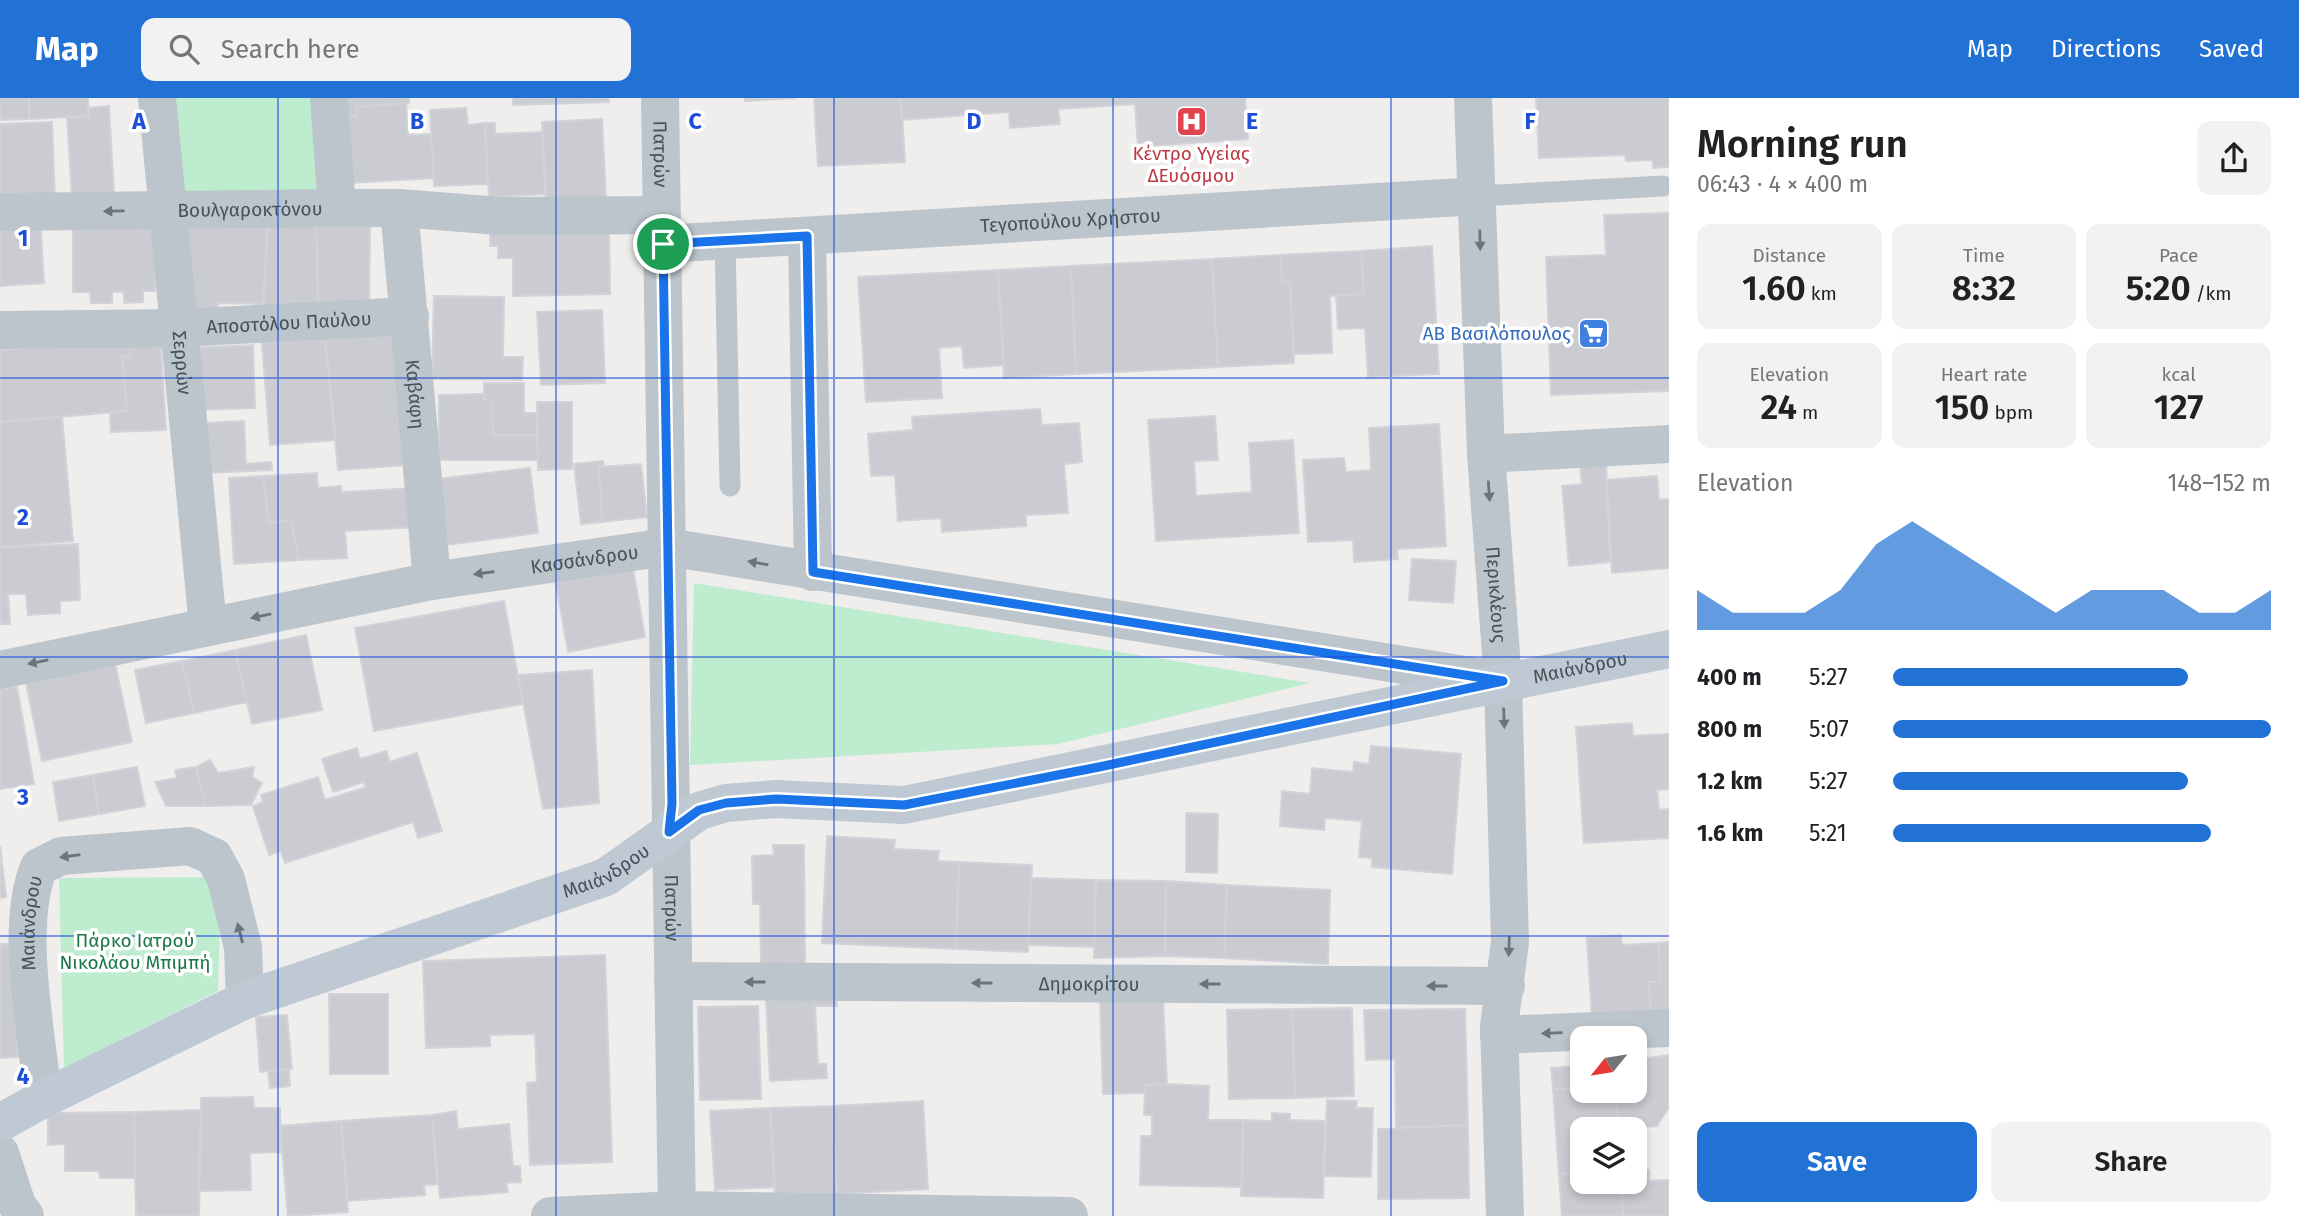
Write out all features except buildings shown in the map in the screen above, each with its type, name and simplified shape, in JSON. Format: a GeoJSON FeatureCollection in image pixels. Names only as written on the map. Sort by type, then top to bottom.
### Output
{"type":"FeatureCollection","features":[{"type":"Feature","properties":{"kind":"street","name":"Σερρών"},"geometry":{"type":"LineString","coordinates":[[157,98],[208,627]]}},
{"type":"Feature","properties":{"kind":"street"},"geometry":{"type":"LineString","coordinates":[[329,98],[337,208]]}},
{"type":"Feature","properties":{"kind":"street","name":"Πατρών"},"geometry":{"type":"LineString","coordinates":[[660,98],[672,804],[669,832],[677,1213]]}},
{"type":"Feature","properties":{"kind":"street","name":"Περικλέους"},"geometry":{"type":"LineString","coordinates":[[1473,98],[1479,196],[1486,454],[1503,681],[1510,942],[1499,1035],[1505,1216]]}},
{"type":"Feature","properties":{"kind":"street","name":"Τεγοπούλου Χρήστου"},"geometry":{"type":"LineString","coordinates":[[500,216],[662,230],[725,240],[1479,196]]}},
{"type":"Feature","properties":{"kind":"street","name":"Βουλγαροκτόνου"},"geometry":{"type":"LineString","coordinates":[[0,212],[399,208],[500,216]]}},
{"type":"Feature","properties":{"kind":"street","name":"Καβάφη"},"geometry":{"type":"LineString","coordinates":[[399,208],[432,581]]}},
{"type":"Feature","properties":{"kind":"street"},"geometry":{"type":"LineString","coordinates":[[807,236],[813,572]]}},
{"type":"Feature","properties":{"kind":"street","name":"Αποστόλου Παύλου"},"geometry":{"type":"LineString","coordinates":[[0,330],[180,328],[410,316]]}},
{"type":"Feature","properties":{"kind":"street"},"geometry":{"type":"LineString","coordinates":[[1486,454],[1669,444]]}},
{"type":"Feature","properties":{"kind":"street","name":"Κασσάνδρου"},"geometry":{"type":"LineString","coordinates":[[0,670],[432,581],[667,547],[1503,681]]}},
{"type":"Feature","properties":{"kind":"street","name":"Μαιάνδρου"},"geometry":{"type":"LineString","coordinates":[[0,1124],[44,1099],[245,1000],[606,877],[699,810],[726,803],[776,799],[904,805],[1669,649]]}},
{"type":"Feature","properties":{"kind":"street","name":"Μαιάνδρου"},"geometry":{"type":"LineString","coordinates":[[44,1099],[13,929],[39,867],[61,856],[190,846],[214,857],[226,879],[243,947],[245,1000]]}},
{"type":"Feature","properties":{"kind":"street","name":"Δημοκρίτου"},"geometry":{"type":"LineString","coordinates":[[673,981],[1506,986]]}},
{"type":"Feature","properties":{"kind":"street"},"geometry":{"type":"LineString","coordinates":[[1499,1035],[1669,1028]]}},
{"type":"Feature","properties":{"kind":"street"},"geometry":{"type":"LineString","coordinates":[[0,1153],[17,1205],[24,1216]]}},
{"type":"Feature","properties":{"kind":"street"},"geometry":{"type":"LineString","coordinates":[[550,1216],[677,1213],[1069,1216]]}},
{"type":"Feature","properties":{"kind":"lane"},"geometry":{"type":"LineString","coordinates":[[1479,196],[1663,186]]}},
{"type":"Feature","properties":{"kind":"lane"},"geometry":{"type":"LineString","coordinates":[[725,240],[730,486]]}},
{"type":"Feature","properties":{"kind":"green space"},"geometry":{"type":"Polygon","coordinates":[[[174,98],[314,98],[322,192],[180,193],[174,98]]]}},
{"type":"Feature","properties":{"kind":"green space"},"geometry":{"type":"Polygon","coordinates":[[[694,583],[1310,683],[1058,744],[690,765],[694,583]]]}},
{"type":"Feature","properties":{"kind":"green space","name":"Πάρκο Ιατρού Νικολάου Μπιμπή"},"geometry":{"type":"Polygon","coordinates":[[[221,877],[218,991],[64,1068],[59,878],[221,877]]]}},
{"type":"Feature","properties":{"kind":"place","name":"Κέντρο Υγείας ΔΕυόσμου"},"geometry":{"type":"Point","coordinates":[1191,122]}},
{"type":"Feature","properties":{"kind":"place","name":"ΑΒ Βασιλόπουλος"},"geometry":{"type":"Point","coordinates":[1594,333]}},
{"type":"Feature","properties":{"kind":"route"},"geometry":{"type":"LineString","coordinates":[[807,236],[813,572],[1503,681],[1099,767],[904,805],[776,799],[726,803],[699,810],[669,832],[672,804],[663,244],[807,236]]}}]}
